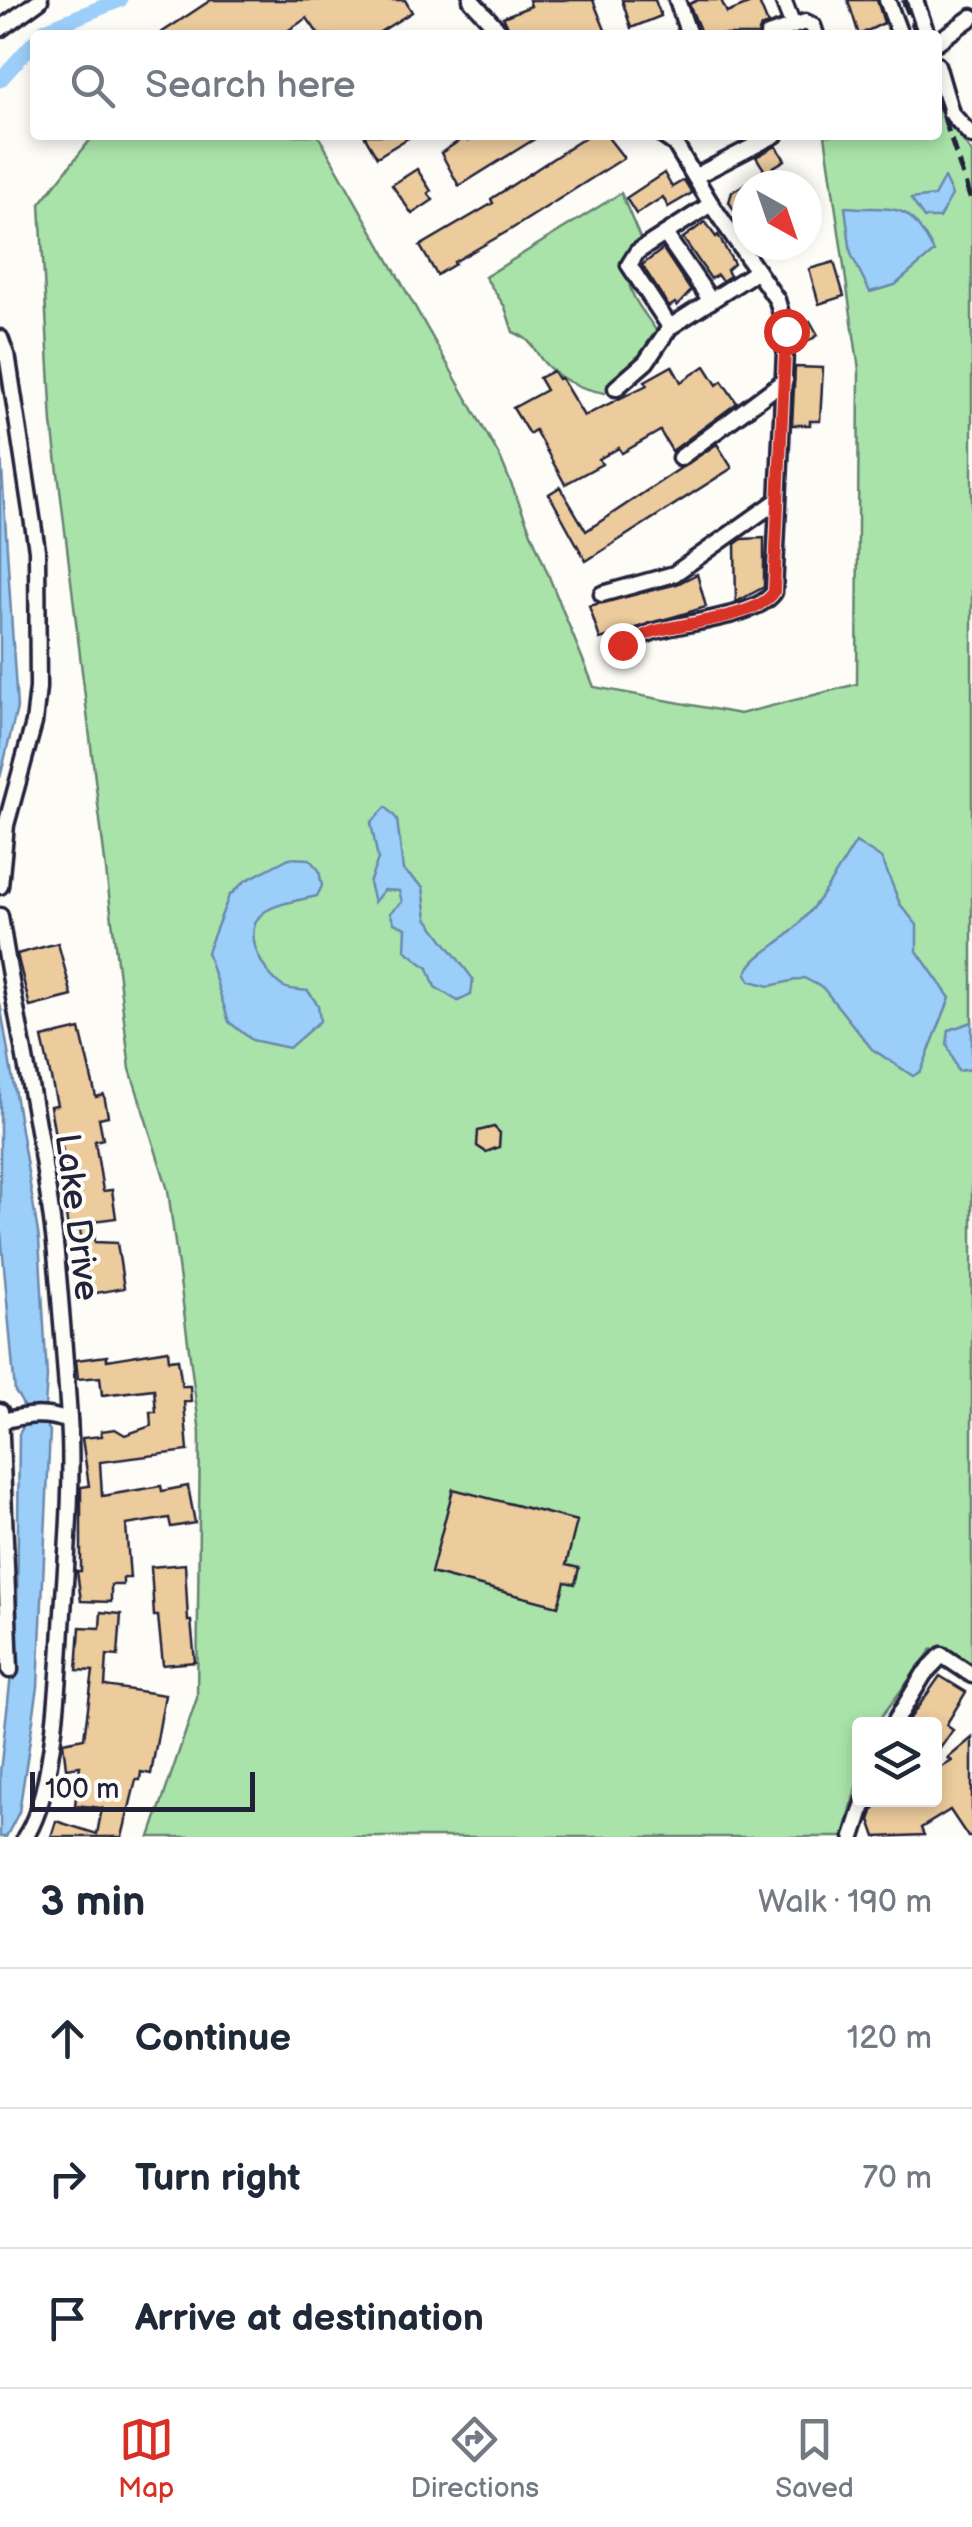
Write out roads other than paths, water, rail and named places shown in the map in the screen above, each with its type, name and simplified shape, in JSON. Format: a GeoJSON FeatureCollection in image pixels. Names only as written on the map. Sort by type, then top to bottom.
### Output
{"type":"FeatureCollection","features":[{"type":"Feature","properties":{"kind":"street"},"geometry":{"type":"LineString","coordinates":[[2,21],[40,0]]}},
{"type":"Feature","properties":{"kind":"street"},"geometry":{"type":"LineString","coordinates":[[471,0],[498,30]]}},
{"type":"Feature","properties":{"kind":"street"},"geometry":{"type":"LineString","coordinates":[[677,0],[687,30]]}},
{"type":"Feature","properties":{"kind":"street"},"geometry":{"type":"LineString","coordinates":[[783,0],[793,26]]}},
{"type":"Feature","properties":{"kind":"street"},"geometry":{"type":"LineString","coordinates":[[887,0],[898,30]]}},
{"type":"Feature","properties":{"kind":"street"},"geometry":{"type":"LineString","coordinates":[[914,0],[926,30]]}},
{"type":"Feature","properties":{"kind":"street"},"geometry":{"type":"LineString","coordinates":[[942,38],[972,17]]}},
{"type":"Feature","properties":{"kind":"street"},"geometry":{"type":"LineString","coordinates":[[782,30],[810,24],[813,30]]}},
{"type":"Feature","properties":{"kind":"street"},"geometry":{"type":"LineString","coordinates":[[942,82],[951,113],[972,136]]}},
{"type":"Feature","properties":{"kind":"street"},"geometry":{"type":"LineString","coordinates":[[622,645],[652,632],[752,608],[769,600],[774,592],[786,331],[778,300],[669,140]]}},
{"type":"Feature","properties":{"kind":"street"},"geometry":{"type":"LineString","coordinates":[[696,176],[765,140]]}},
{"type":"Feature","properties":{"kind":"street"},"geometry":{"type":"LineString","coordinates":[[670,328],[629,265],[637,252],[711,204]]}},
{"type":"Feature","properties":{"kind":"street"},"geometry":{"type":"LineString","coordinates":[[665,234],[711,301]]}},
{"type":"Feature","properties":{"kind":"street"},"geometry":{"type":"LineString","coordinates":[[616,388],[646,362],[670,328],[757,271]]}},
{"type":"Feature","properties":{"kind":"street"},"geometry":{"type":"LineString","coordinates":[[0,338],[8,360],[36,550],[38,688],[34,723],[6,825],[0,886]]}},
{"type":"Feature","properties":{"kind":"street"},"geometry":{"type":"LineString","coordinates":[[680,458],[785,380]]}},
{"type":"Feature","properties":{"kind":"street"},"geometry":{"type":"LineString","coordinates":[[602,594],[674,574],[777,501]]}},
{"type":"Feature","properties":{"kind":"street","name":"Lake Drive"},"geometry":{"type":"LineString","coordinates":[[0,916],[54,1244],[69,1421],[58,1690],[44,1789],[25,1837]]}},
{"type":"Feature","properties":{"kind":"street"},"geometry":{"type":"LineString","coordinates":[[0,1412],[10,1670]]}},
{"type":"Feature","properties":{"kind":"street"},"geometry":{"type":"LineString","coordinates":[[1,1421],[31,1413],[69,1421]]}},
{"type":"Feature","properties":{"kind":"street"},"geometry":{"type":"LineString","coordinates":[[898,1717],[924,1674],[942,1656],[972,1675]]}},
{"type":"Feature","properties":{"kind":"street"},"geometry":{"type":"LineString","coordinates":[[854,1837],[863,1807]]}},
{"type":"Feature","properties":{"kind":"water"},"geometry":{"type":"Polygon","coordinates":[[[944,178],[952,195],[939,218],[924,218],[911,199],[934,196],[944,178]]]}},
{"type":"Feature","properties":{"kind":"water"},"geometry":{"type":"Polygon","coordinates":[[[845,207],[900,211],[916,223],[934,252],[895,285],[870,292],[851,254],[845,207]]]}},
{"type":"Feature","properties":{"kind":"water"},"geometry":{"type":"Polygon","coordinates":[[[0,438],[17,708],[0,778],[0,438]]]}},
{"type":"Feature","properties":{"kind":"water"},"geometry":{"type":"Polygon","coordinates":[[[386,807],[397,819],[403,870],[423,887],[427,918],[473,979],[471,995],[458,1001],[435,987],[428,968],[405,950],[406,928],[394,923],[390,913],[402,902],[399,891],[384,890],[374,902],[369,883],[378,859],[371,823],[386,807]]]}},
{"type":"Feature","properties":{"kind":"water"},"geometry":{"type":"Polygon","coordinates":[[[856,842],[882,859],[900,904],[917,925],[917,951],[950,998],[921,1071],[913,1076],[872,1049],[823,988],[804,978],[770,986],[750,981],[746,974],[754,961],[791,932],[810,911],[856,842]]]}},
{"type":"Feature","properties":{"kind":"water"},"geometry":{"type":"Polygon","coordinates":[[[289,858],[309,859],[319,870],[322,886],[317,896],[263,913],[256,921],[254,941],[262,963],[276,981],[284,987],[308,991],[318,1005],[320,1021],[289,1048],[252,1040],[229,1022],[207,952],[229,896],[245,881],[289,858]]]}},
{"type":"Feature","properties":{"kind":"water"},"geometry":{"type":"Polygon","coordinates":[[[0,1003],[39,1239],[47,1377],[44,1421],[50,1431],[38,1687],[19,1812],[6,1837],[0,1837],[0,1772],[17,1622],[19,1434],[25,1418],[24,1407],[15,1392],[0,1221],[0,1003]]]}},
{"type":"Feature","properties":{"kind":"water"},"geometry":{"type":"Polygon","coordinates":[[[972,1022],[972,1069],[958,1071],[947,1044],[949,1030],[972,1022]]]}},
{"type":"Feature","properties":{"kind":"waterway"},"geometry":{"type":"LineString","coordinates":[[45,30],[120,0]]}},
{"type":"Feature","properties":{"kind":"waterway"},"geometry":{"type":"LineString","coordinates":[[0,80],[30,47]]}},
{"type":"Feature","properties":{"kind":"railway"},"geometry":{"type":"LineString","coordinates":[[903,0],[915,30]]}},
{"type":"Feature","properties":{"kind":"railway"},"geometry":{"type":"LineString","coordinates":[[942,111],[972,204]]}}]}
